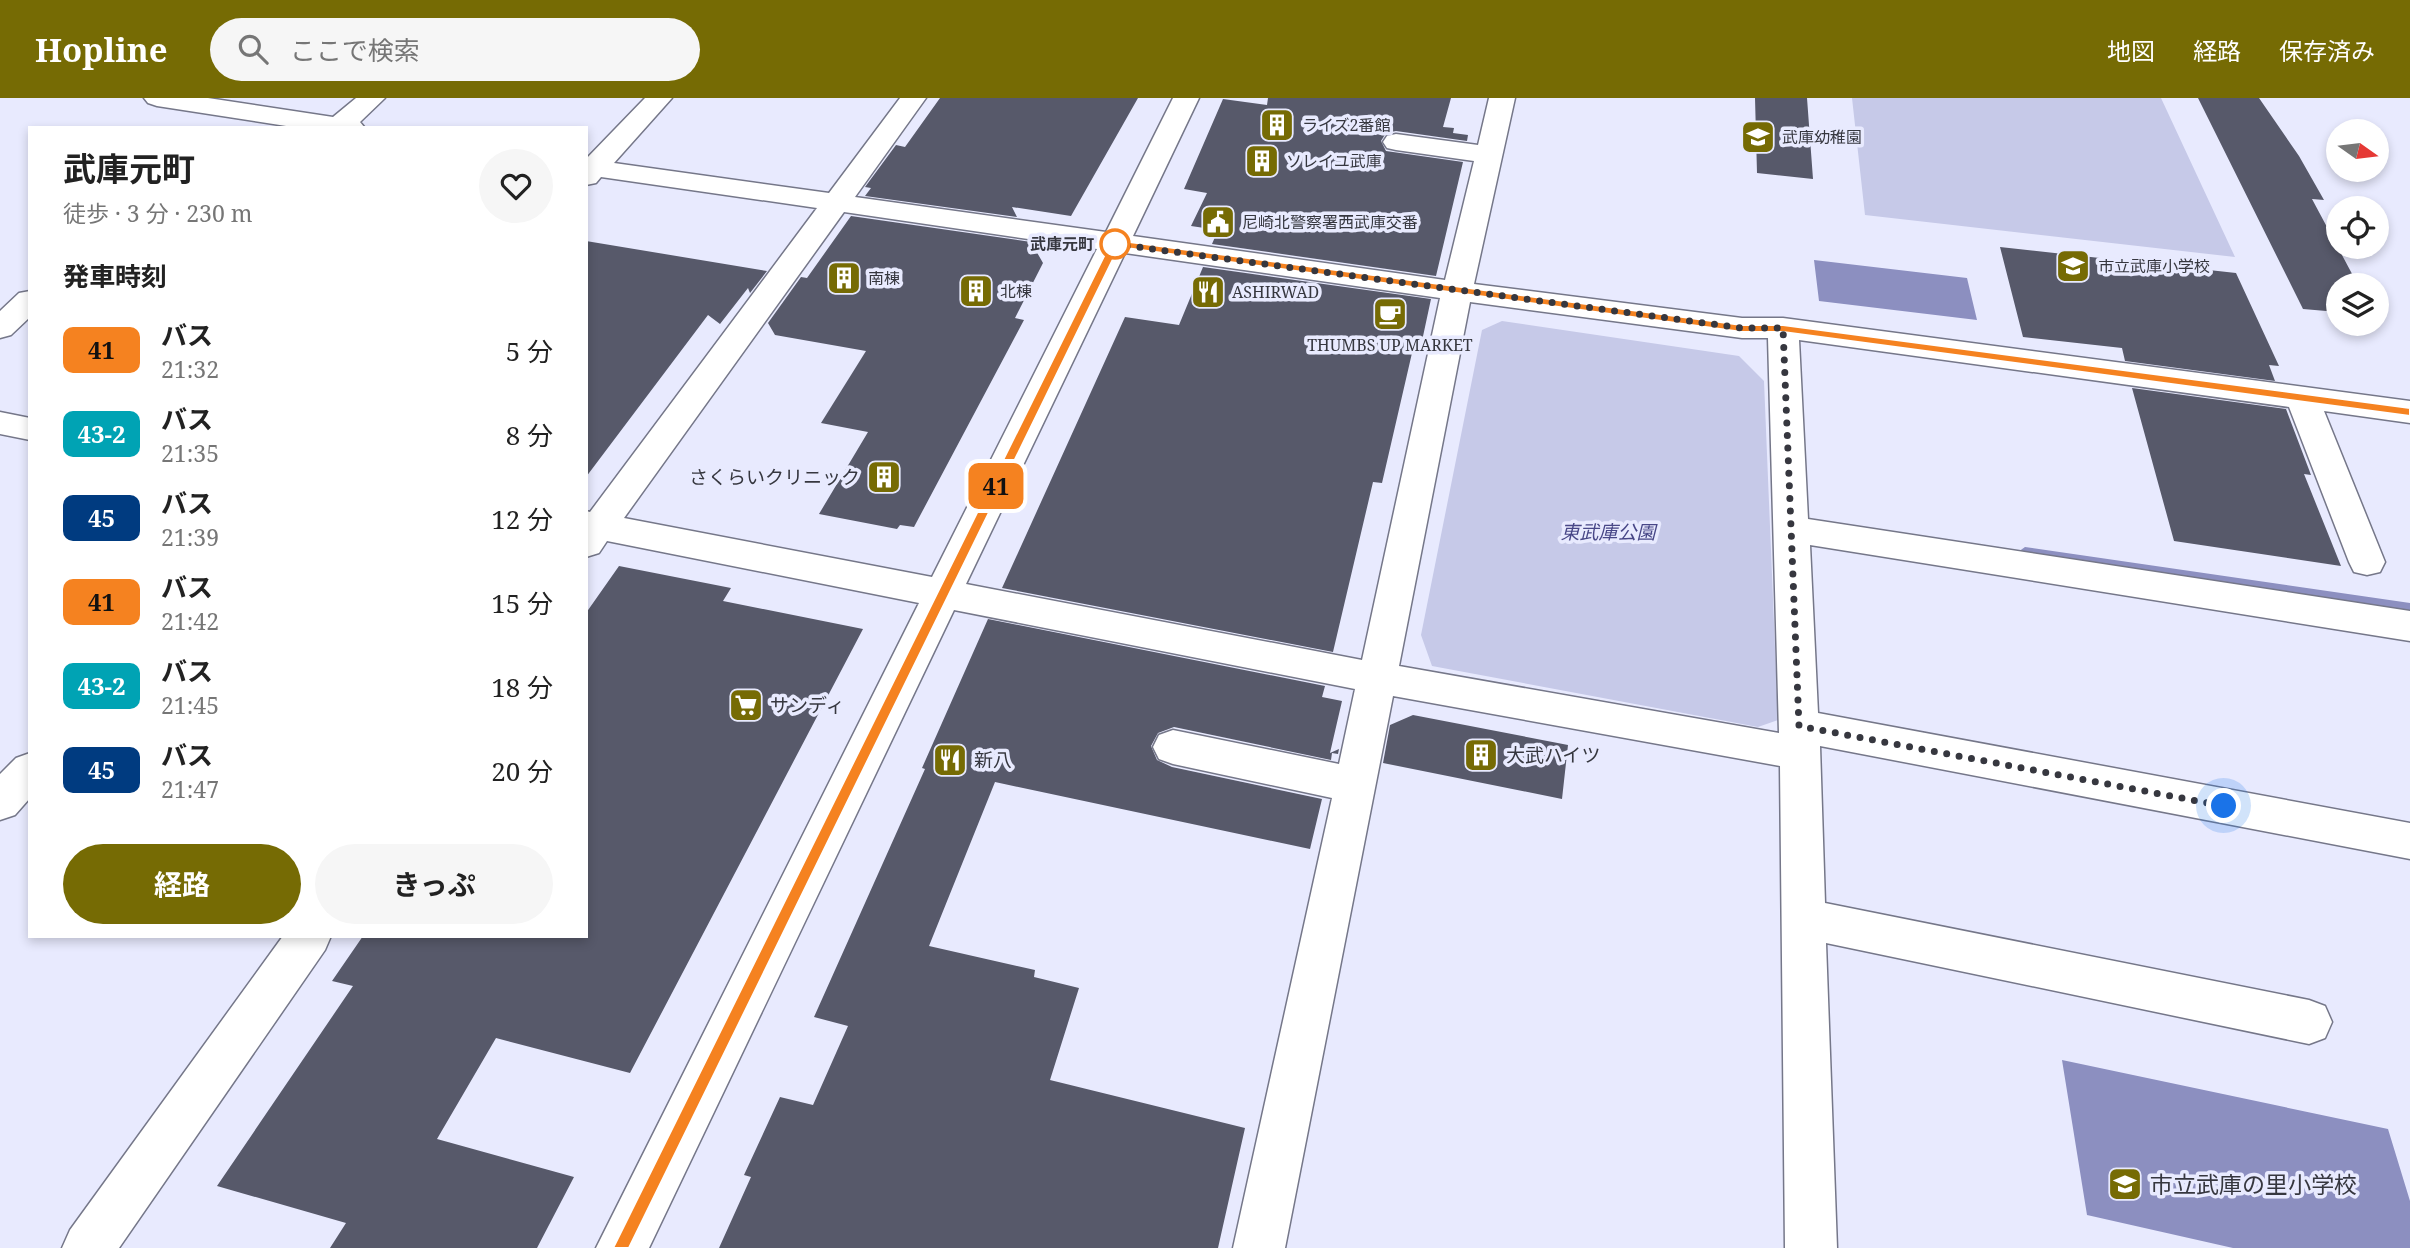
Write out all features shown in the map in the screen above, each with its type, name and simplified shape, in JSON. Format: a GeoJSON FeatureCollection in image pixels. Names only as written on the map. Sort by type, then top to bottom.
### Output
{"type":"FeatureCollection","features":[{"type":"Feature","properties":{"kind":"street"},"geometry":{"type":"LineString","coordinates":[[347,126],[372,98]]}},
{"type":"Feature","properties":{"kind":"street"},"geometry":{"type":"LineString","coordinates":[[589,171],[659,98]]}},
{"type":"Feature","properties":{"kind":"street"},"geometry":{"type":"LineString","coordinates":[[913,98],[591,531],[943,592],[1377,678],[1798,739],[2410,841]]}},
{"type":"Feature","properties":{"kind":"street"},"geometry":{"type":"LineString","coordinates":[[622,1248],[1186,98]]}},
{"type":"Feature","properties":{"kind":"street"},"geometry":{"type":"LineString","coordinates":[[1259,1248],[1457,291],[1502,98]]}},
{"type":"Feature","properties":{"kind":"street"},"geometry":{"type":"LineString","coordinates":[[158,126],[166,99],[340,126]]}},
{"type":"Feature","properties":{"kind":"street"},"geometry":{"type":"LineString","coordinates":[[1396,142],[1489,155]]}},
{"type":"Feature","properties":{"kind":"street"},"geometry":{"type":"LineString","coordinates":[[589,171],[836,203],[1457,291],[1742,328],[1783,328],[2410,412]]}},
{"type":"Feature","properties":{"kind":"street"},"geometry":{"type":"LineString","coordinates":[[0,328],[28,302]]}},
{"type":"Feature","properties":{"kind":"street"},"geometry":{"type":"LineString","coordinates":[[1783,328],[1792,529],[1811,1248]]}},
{"type":"Feature","properties":{"kind":"street"},"geometry":{"type":"LineString","coordinates":[[2302,398],[2367,562]]}},
{"type":"Feature","properties":{"kind":"street"},"geometry":{"type":"LineString","coordinates":[[0,423],[28,429]]}},
{"type":"Feature","properties":{"kind":"street"},"geometry":{"type":"LineString","coordinates":[[1792,529],[2410,626]]}},
{"type":"Feature","properties":{"kind":"street"},"geometry":{"type":"LineString","coordinates":[[1172,747],[1354,785]]}},
{"type":"Feature","properties":{"kind":"street"},"geometry":{"type":"LineString","coordinates":[[0,802],[28,772]]}},
{"type":"Feature","properties":{"kind":"street"},"geometry":{"type":"LineString","coordinates":[[1802,918],[2309,1022]]}},
{"type":"Feature","properties":{"kind":"street"},"geometry":{"type":"LineString","coordinates":[[88,1248],[308,938]]}},
{"type":"Feature","properties":{"kind":"green space"},"geometry":{"type":"Polygon","coordinates":[[[1852,98],[2161,98],[2235,257],[1865,215],[1852,98]]]}},
{"type":"Feature","properties":{"kind":"green space","name":"東武庫公園"},"geometry":{"type":"Polygon","coordinates":[[[1502,321],[1739,356],[1764,381],[1778,720],[1758,727],[1432,666],[1421,635],[1482,330],[1502,321]]]}},
{"type":"Feature","properties":{"kind":"water"},"geometry":{"type":"Polygon","coordinates":[[[1814,260],[1967,278],[1977,320],[1819,301],[1814,260]]]}},
{"type":"Feature","properties":{"kind":"water"},"geometry":{"type":"Polygon","coordinates":[[[2062,1060],[2388,1129],[2410,1201],[2410,1248],[2233,1248],[2087,1215],[2062,1060]]]}},
{"type":"Feature","properties":{"kind":"building"},"geometry":{"type":"Polygon","coordinates":[[[940,98],[1138,98],[1071,216],[1012,207],[1017,217],[865,196],[871,188],[865,187],[896,145],[905,147],[940,98]]]}},
{"type":"Feature","properties":{"kind":"building"},"geometry":{"type":"Polygon","coordinates":[[[1268,98],[1451,98],[1443,127],[1454,128],[1453,133],[1468,135],[1467,141],[1396,131],[1386,133],[1381,141],[1386,151],[1463,162],[1436,276],[1212,244],[1218,230],[1191,226],[1207,193],[1184,189],[1223,99],[1267,105],[1268,98]]]}},
{"type":"Feature","properties":{"kind":"building"},"geometry":{"type":"Polygon","coordinates":[[[1755,98],[1807,98],[1813,179],[1757,173],[1755,98]]]}},
{"type":"Feature","properties":{"kind":"building"},"geometry":{"type":"Polygon","coordinates":[[[2198,98],[2259,98],[2299,156],[2324,200],[2312,199],[2326,225],[2326,259],[2344,259],[2352,273],[2326,273],[2326,311],[2303,309],[2198,98]]]}},
{"type":"Feature","properties":{"kind":"building"},"geometry":{"type":"Polygon","coordinates":[[[851,216],[1031,242],[1043,263],[1015,318],[1024,320],[914,527],[900,525],[897,529],[819,514],[868,432],[821,423],[866,351],[775,335],[768,323],[801,277],[807,278],[851,216]]]}},
{"type":"Feature","properties":{"kind":"building"},"geometry":{"type":"Polygon","coordinates":[[[588,241],[767,271],[750,293],[748,288],[720,324],[708,315],[588,474],[588,241]]]}},
{"type":"Feature","properties":{"kind":"building"},"geometry":{"type":"Polygon","coordinates":[[[2000,247],[2236,273],[2279,366],[2269,365],[2275,381],[2125,361],[2122,348],[2023,337],[2000,247]]]}},
{"type":"Feature","properties":{"kind":"building"},"geometry":{"type":"Polygon","coordinates":[[[1203,267],[1431,299],[1422,341],[1415,340],[1382,483],[1373,482],[1333,652],[1002,588],[1125,317],[1179,325],[1203,267]]]}},
{"type":"Feature","properties":{"kind":"building"},"geometry":{"type":"Polygon","coordinates":[[[2132,388],[2286,409],[2311,475],[2304,474],[2341,566],[2174,541],[2132,388]]]}},
{"type":"Feature","properties":{"kind":"building"},"geometry":{"type":"Polygon","coordinates":[[[619,566],[731,588],[723,601],[863,629],[630,1073],[496,1038],[437,1139],[574,1177],[537,1248],[330,1248],[346,1223],[217,1186],[353,986],[332,981],[362,938],[588,938],[588,610],[619,566]]]}},
{"type":"Feature","properties":{"kind":"building"},"geometry":{"type":"Polygon","coordinates":[[[988,619],[1325,686],[1322,697],[1342,701],[1330,753],[1339,749],[1338,754],[1332,753],[1331,760],[1174,727],[1158,733],[1151,746],[1157,760],[1172,767],[1322,799],[1310,849],[995,782],[929,946],[1035,970],[1034,977],[1079,988],[1050,1080],[1245,1128],[1218,1248],[719,1248],[751,1177],[744,1175],[780,1097],[813,1105],[848,1026],[814,1017],[925,769],[922,768],[988,619]]]}},
{"type":"Feature","properties":{"kind":"building","name":"大武ハイツ"},"geometry":{"type":"Polygon","coordinates":[[[1413,715],[1568,745],[1562,799],[1383,763],[1390,725],[1413,715]]]}},
{"type":"Feature","properties":{"kind":"waterway"},"geometry":{"type":"LineString","coordinates":[[2025,552],[2410,609]]}},
{"type":"Feature","properties":{"kind":"bus line","name":"41"},"geometry":{"type":"LineString","coordinates":[[622,1248],[1115,244],[1503,298],[1742,328],[1783,328],[2410,412]]}},
{"type":"Feature","properties":{"kind":"place","name":"ライズ2番館"},"geometry":{"type":"Point","coordinates":[1277,125]}},
{"type":"Feature","properties":{"kind":"place","name":"武庫幼稚園"},"geometry":{"type":"Point","coordinates":[1758,137]}},
{"type":"Feature","properties":{"kind":"place","name":"ソレイユ武庫"},"geometry":{"type":"Point","coordinates":[1262,161]}},
{"type":"Feature","properties":{"kind":"place","name":"尼崎北警察署西武庫交番"},"geometry":{"type":"Point","coordinates":[1218,222]}},
{"type":"Feature","properties":{"kind":"place","name":"武庫元町"},"geometry":{"type":"Point","coordinates":[1115,244]}},
{"type":"Feature","properties":{"kind":"place","name":"市立武庫小学校"},"geometry":{"type":"Point","coordinates":[2073,266]}},
{"type":"Feature","properties":{"kind":"place","name":"南棟"},"geometry":{"type":"Point","coordinates":[844,278]}},
{"type":"Feature","properties":{"kind":"place","name":"北棟"},"geometry":{"type":"Point","coordinates":[976,291]}},
{"type":"Feature","properties":{"kind":"place","name":"ASHIRWAD"},"geometry":{"type":"Point","coordinates":[1208,292]}},
{"type":"Feature","properties":{"kind":"place","name":"THUMBS UP MARKET"},"geometry":{"type":"Point","coordinates":[1390,314]}},
{"type":"Feature","properties":{"kind":"place","name":"さくらいクリニック"},"geometry":{"type":"Point","coordinates":[884,477]}},
{"type":"Feature","properties":{"kind":"place","name":"サンディ"},"geometry":{"type":"Point","coordinates":[746,705]}},
{"type":"Feature","properties":{"kind":"place","name":"大武ハイツ"},"geometry":{"type":"Point","coordinates":[1481,755]}},
{"type":"Feature","properties":{"kind":"place","name":"新八"},"geometry":{"type":"Point","coordinates":[950,760]}},
{"type":"Feature","properties":{"kind":"place","name":"市立武庫の里小学校"},"geometry":{"type":"Point","coordinates":[2125,1184]}},
{"type":"Feature","properties":{"kind":"route"},"geometry":{"type":"LineString","coordinates":[[1115,244],[1742,328],[1783,328],[1799,726],[2224,806]]}}]}
